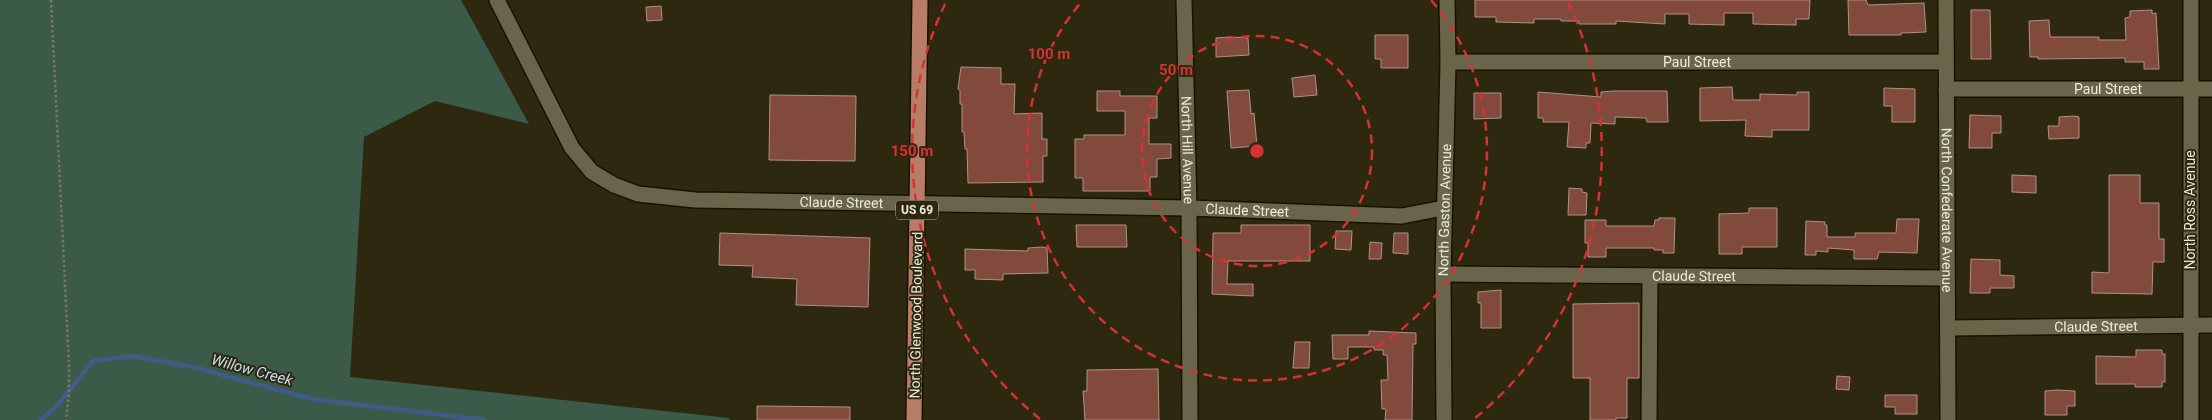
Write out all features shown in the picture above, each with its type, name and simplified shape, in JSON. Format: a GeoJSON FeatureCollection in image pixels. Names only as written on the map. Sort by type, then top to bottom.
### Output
{"type":"FeatureCollection","features":[{"type":"Feature","properties":{"kind":"main road","name":"North Glenwood Boulevard"},"geometry":{"type":"LineString","coordinates":[[914,420],[920,0]]}},
{"type":"Feature","properties":{"kind":"street","name":"Claude Street"},"geometry":{"type":"LineString","coordinates":[[497,0],[572,148],[592,172],[614,185],[638,194],[695,200],[1189,208],[1402,216],[1444,208]]}},
{"type":"Feature","properties":{"kind":"street","name":"North Hill Avenue"},"geometry":{"type":"LineString","coordinates":[[1184,0],[1189,208],[1190,420]]}},
{"type":"Feature","properties":{"kind":"street","name":"North Gaston Avenue"},"geometry":{"type":"LineString","coordinates":[[1444,420],[1443,274],[1448,62],[1447,0]]}},
{"type":"Feature","properties":{"kind":"street","name":"North Confederate Avenue"},"geometry":{"type":"LineString","coordinates":[[1946,0],[1948,420]]}},
{"type":"Feature","properties":{"kind":"street","name":"North Ross Avenue"},"geometry":{"type":"LineString","coordinates":[[2191,0],[2189,89],[2191,420]]}},
{"type":"Feature","properties":{"kind":"street","name":"Paul Street"},"geometry":{"type":"LineString","coordinates":[[1448,62],[1945,62]]}},
{"type":"Feature","properties":{"kind":"street","name":"Paul Street"},"geometry":{"type":"LineString","coordinates":[[1946,90],[2212,89]]}},
{"type":"Feature","properties":{"kind":"street","name":"Claude Street"},"geometry":{"type":"LineString","coordinates":[[1443,274],[1946,278]]}},
{"type":"Feature","properties":{"kind":"street"},"geometry":{"type":"LineString","coordinates":[[1649,420],[1650,277]]}},
{"type":"Feature","properties":{"kind":"street","name":"Claude Street"},"geometry":{"type":"LineString","coordinates":[[1948,328],[2212,325]]}},
{"type":"Feature","properties":{"kind":"path"},"geometry":{"type":"LineString","coordinates":[[51,0],[69,366],[66,420]]}},
{"type":"Feature","properties":{"kind":"green space"},"geometry":{"type":"Polygon","coordinates":[[[0,0],[461,0],[529,124],[435,101],[364,137],[350,377],[729,418],[730,420],[0,420],[0,0]]]}},
{"type":"Feature","properties":{"kind":"building"},"geometry":{"type":"Polygon","coordinates":[[[1475,0],[1810,0],[1809,19],[1796,19],[1796,25],[1753,24],[1753,13],[1724,13],[1724,25],[1689,24],[1689,14],[1665,14],[1665,24],[1616,21],[1616,24],[1579,24],[1579,21],[1561,21],[1561,19],[1534,19],[1534,23],[1496,22],[1496,17],[1475,17],[1475,0]]]}},
{"type":"Feature","properties":{"kind":"building"},"geometry":{"type":"Polygon","coordinates":[[[1848,0],[1866,0],[1868,5],[1924,3],[1926,32],[1901,33],[1901,35],[1849,35],[1848,0]]]}},
{"type":"Feature","properties":{"kind":"building"},"geometry":{"type":"Polygon","coordinates":[[[661,6],[662,20],[647,21],[646,7],[661,6]]]}},
{"type":"Feature","properties":{"kind":"building"},"geometry":{"type":"Polygon","coordinates":[[[1971,10],[1990,10],[1991,59],[1971,59],[1971,10]]]}},
{"type":"Feature","properties":{"kind":"building"},"geometry":{"type":"Polygon","coordinates":[[[2152,10],[2152,14],[2156,13],[2159,69],[2144,69],[2144,62],[2125,62],[2125,58],[2038,59],[2038,57],[2030,57],[2029,21],[2049,20],[2050,37],[2099,37],[2099,40],[2126,40],[2125,18],[2130,17],[2130,11],[2152,10]]]}},
{"type":"Feature","properties":{"kind":"building"},"geometry":{"type":"Polygon","coordinates":[[[1375,35],[1408,35],[1408,68],[1381,68],[1381,59],[1375,59],[1375,35]]]}},
{"type":"Feature","properties":{"kind":"building"},"geometry":{"type":"Polygon","coordinates":[[[1216,38],[1248,38],[1249,55],[1216,57],[1216,38]]]}},
{"type":"Feature","properties":{"kind":"building"},"geometry":{"type":"Polygon","coordinates":[[[961,67],[1001,68],[1001,84],[1015,84],[1014,114],[1042,113],[1042,139],[1047,139],[1047,156],[1043,156],[1043,182],[968,183],[967,149],[965,149],[964,132],[962,132],[962,104],[960,104],[960,90],[958,89],[961,67]]]}},
{"type":"Feature","properties":{"kind":"building"},"geometry":{"type":"Polygon","coordinates":[[[1315,75],[1317,95],[1294,97],[1292,78],[1315,75]]]}},
{"type":"Feature","properties":{"kind":"building"},"geometry":{"type":"Polygon","coordinates":[[[1732,87],[1733,100],[1760,100],[1760,94],[1797,95],[1797,92],[1809,92],[1809,130],[1772,130],[1772,137],[1745,136],[1746,120],[1700,121],[1700,88],[1732,87]]]}},
{"type":"Feature","properties":{"kind":"building"},"geometry":{"type":"Polygon","coordinates":[[[1884,88],[1915,89],[1915,122],[1892,122],[1892,106],[1884,106],[1884,88]]]}},
{"type":"Feature","properties":{"kind":"building"},"geometry":{"type":"Polygon","coordinates":[[[1249,90],[1251,114],[1254,113],[1257,146],[1231,148],[1227,91],[1249,90]]]}},
{"type":"Feature","properties":{"kind":"building"},"geometry":{"type":"Polygon","coordinates":[[[1097,91],[1120,91],[1120,96],[1157,96],[1157,118],[1149,118],[1149,144],[1171,144],[1171,158],[1157,159],[1157,177],[1150,177],[1150,191],[1083,191],[1083,178],[1075,178],[1075,139],[1084,139],[1084,135],[1125,135],[1125,111],[1097,111],[1097,91]]]}},
{"type":"Feature","properties":{"kind":"building"},"geometry":{"type":"Polygon","coordinates":[[[1667,91],[1668,122],[1647,122],[1646,118],[1615,117],[1615,124],[1591,123],[1590,143],[1586,143],[1586,148],[1567,147],[1569,122],[1543,122],[1543,118],[1538,118],[1538,92],[1601,97],[1601,92],[1667,91]]]}},
{"type":"Feature","properties":{"kind":"building"},"geometry":{"type":"Polygon","coordinates":[[[1474,93],[1501,93],[1501,118],[1474,119],[1474,93]]]}},
{"type":"Feature","properties":{"kind":"building"},"geometry":{"type":"Polygon","coordinates":[[[770,95],[856,96],[855,161],[769,160],[770,95]]]}},
{"type":"Feature","properties":{"kind":"building"},"geometry":{"type":"Polygon","coordinates":[[[1970,115],[2001,116],[2001,133],[1992,133],[1992,148],[1969,148],[1970,115]]]}},
{"type":"Feature","properties":{"kind":"building"},"geometry":{"type":"Polygon","coordinates":[[[2059,117],[2079,117],[2079,138],[2049,139],[2048,126],[2059,126],[2059,117]]]}},
{"type":"Feature","properties":{"kind":"building"},"geometry":{"type":"Polygon","coordinates":[[[2012,175],[2036,176],[2036,193],[2012,192],[2012,175]]]}},
{"type":"Feature","properties":{"kind":"building"},"geometry":{"type":"Polygon","coordinates":[[[2109,175],[2140,175],[2140,203],[2159,203],[2159,239],[2164,239],[2164,262],[2153,262],[2152,294],[2092,293],[2092,272],[2109,273],[2109,175]]]}},
{"type":"Feature","properties":{"kind":"building"},"geometry":{"type":"Polygon","coordinates":[[[1569,188],[1582,189],[1582,192],[1587,193],[1586,215],[1568,215],[1569,188]]]}},
{"type":"Feature","properties":{"kind":"building"},"geometry":{"type":"Polygon","coordinates":[[[1749,208],[1777,208],[1777,247],[1742,247],[1742,254],[1719,254],[1719,214],[1749,213],[1749,208]]]}},
{"type":"Feature","properties":{"kind":"building"},"geometry":{"type":"Polygon","coordinates":[[[1659,218],[1675,218],[1674,253],[1663,253],[1663,250],[1654,250],[1654,248],[1606,248],[1606,257],[1588,257],[1588,243],[1585,243],[1585,220],[1606,220],[1606,226],[1654,226],[1655,220],[1659,220],[1659,218]]]}},
{"type":"Feature","properties":{"kind":"building"},"geometry":{"type":"Polygon","coordinates":[[[1897,219],[1919,219],[1917,253],[1879,252],[1877,259],[1854,259],[1854,250],[1828,248],[1828,252],[1816,251],[1816,255],[1805,255],[1806,221],[1825,222],[1825,225],[1827,225],[1827,237],[1855,237],[1855,233],[1896,233],[1897,219]]]}},
{"type":"Feature","properties":{"kind":"building"},"geometry":{"type":"Polygon","coordinates":[[[1076,225],[1126,225],[1127,247],[1077,247],[1076,225]]]}},
{"type":"Feature","properties":{"kind":"building"},"geometry":{"type":"Polygon","coordinates":[[[1241,225],[1310,225],[1310,261],[1228,261],[1227,284],[1253,284],[1253,296],[1212,294],[1213,233],[1241,233],[1241,225]]]}},
{"type":"Feature","properties":{"kind":"building"},"geometry":{"type":"Polygon","coordinates":[[[1336,231],[1352,231],[1351,250],[1335,249],[1336,231]]]}},
{"type":"Feature","properties":{"kind":"building"},"geometry":{"type":"Polygon","coordinates":[[[720,233],[870,238],[868,307],[796,305],[797,279],[752,277],[753,266],[719,265],[720,233]]]}},
{"type":"Feature","properties":{"kind":"building"},"geometry":{"type":"Polygon","coordinates":[[[1394,233],[1408,233],[1408,254],[1393,253],[1394,233]]]}},
{"type":"Feature","properties":{"kind":"building"},"geometry":{"type":"Polygon","coordinates":[[[1370,242],[1382,243],[1381,259],[1369,259],[1370,242]]]}},
{"type":"Feature","properties":{"kind":"building"},"geometry":{"type":"Polygon","coordinates":[[[1028,248],[1047,248],[1048,273],[1003,274],[1003,280],[975,279],[975,270],[965,270],[965,249],[1028,251],[1028,248]]]}},
{"type":"Feature","properties":{"kind":"building"},"geometry":{"type":"Polygon","coordinates":[[[1971,259],[2000,260],[2000,275],[2014,276],[2014,288],[1990,288],[1990,293],[1970,293],[1971,259]]]}},
{"type":"Feature","properties":{"kind":"building"},"geometry":{"type":"Polygon","coordinates":[[[1501,290],[1501,328],[1481,328],[1481,303],[1478,303],[1478,292],[1501,290]]]}},
{"type":"Feature","properties":{"kind":"building"},"geometry":{"type":"Polygon","coordinates":[[[1639,303],[1639,378],[1627,378],[1627,418],[1590,420],[1590,378],[1573,378],[1573,304],[1639,303]]]}},
{"type":"Feature","properties":{"kind":"building"},"geometry":{"type":"Polygon","coordinates":[[[1369,331],[1416,333],[1416,344],[1413,344],[1412,420],[1385,420],[1386,409],[1382,409],[1381,380],[1388,380],[1387,355],[1383,355],[1383,350],[1374,350],[1374,347],[1348,347],[1348,359],[1333,359],[1332,335],[1369,335],[1369,331]]]}},
{"type":"Feature","properties":{"kind":"building"},"geometry":{"type":"Polygon","coordinates":[[[1295,342],[1310,342],[1309,368],[1293,368],[1295,342]]]}},
{"type":"Feature","properties":{"kind":"building"},"geometry":{"type":"Polygon","coordinates":[[[2136,350],[2162,350],[2162,354],[2165,354],[2165,382],[2162,382],[2162,387],[2135,387],[2135,384],[2096,384],[2096,356],[2136,357],[2136,350]]]}},
{"type":"Feature","properties":{"kind":"building"},"geometry":{"type":"Polygon","coordinates":[[[1158,369],[1159,420],[1085,420],[1083,391],[1087,391],[1087,370],[1158,369]]]}},
{"type":"Feature","properties":{"kind":"building"},"geometry":{"type":"Polygon","coordinates":[[[1837,376],[1850,377],[1849,390],[1836,389],[1837,376]]]}},
{"type":"Feature","properties":{"kind":"building"},"geometry":{"type":"Polygon","coordinates":[[[2045,391],[2075,391],[2075,406],[2067,406],[2067,415],[2045,415],[2045,391]]]}},
{"type":"Feature","properties":{"kind":"building"},"geometry":{"type":"Polygon","coordinates":[[[1885,395],[1917,395],[1917,414],[1895,414],[1895,407],[1885,407],[1885,395]]]}},
{"type":"Feature","properties":{"kind":"building"},"geometry":{"type":"Polygon","coordinates":[[[757,406],[850,407],[850,420],[757,420],[757,406]]]}},
{"type":"Feature","properties":{"kind":"waterway","name":"Willow Creek"},"geometry":{"type":"LineString","coordinates":[[40,420],[56,407],[93,361],[132,356],[193,367],[312,399],[484,420]]}}]}
